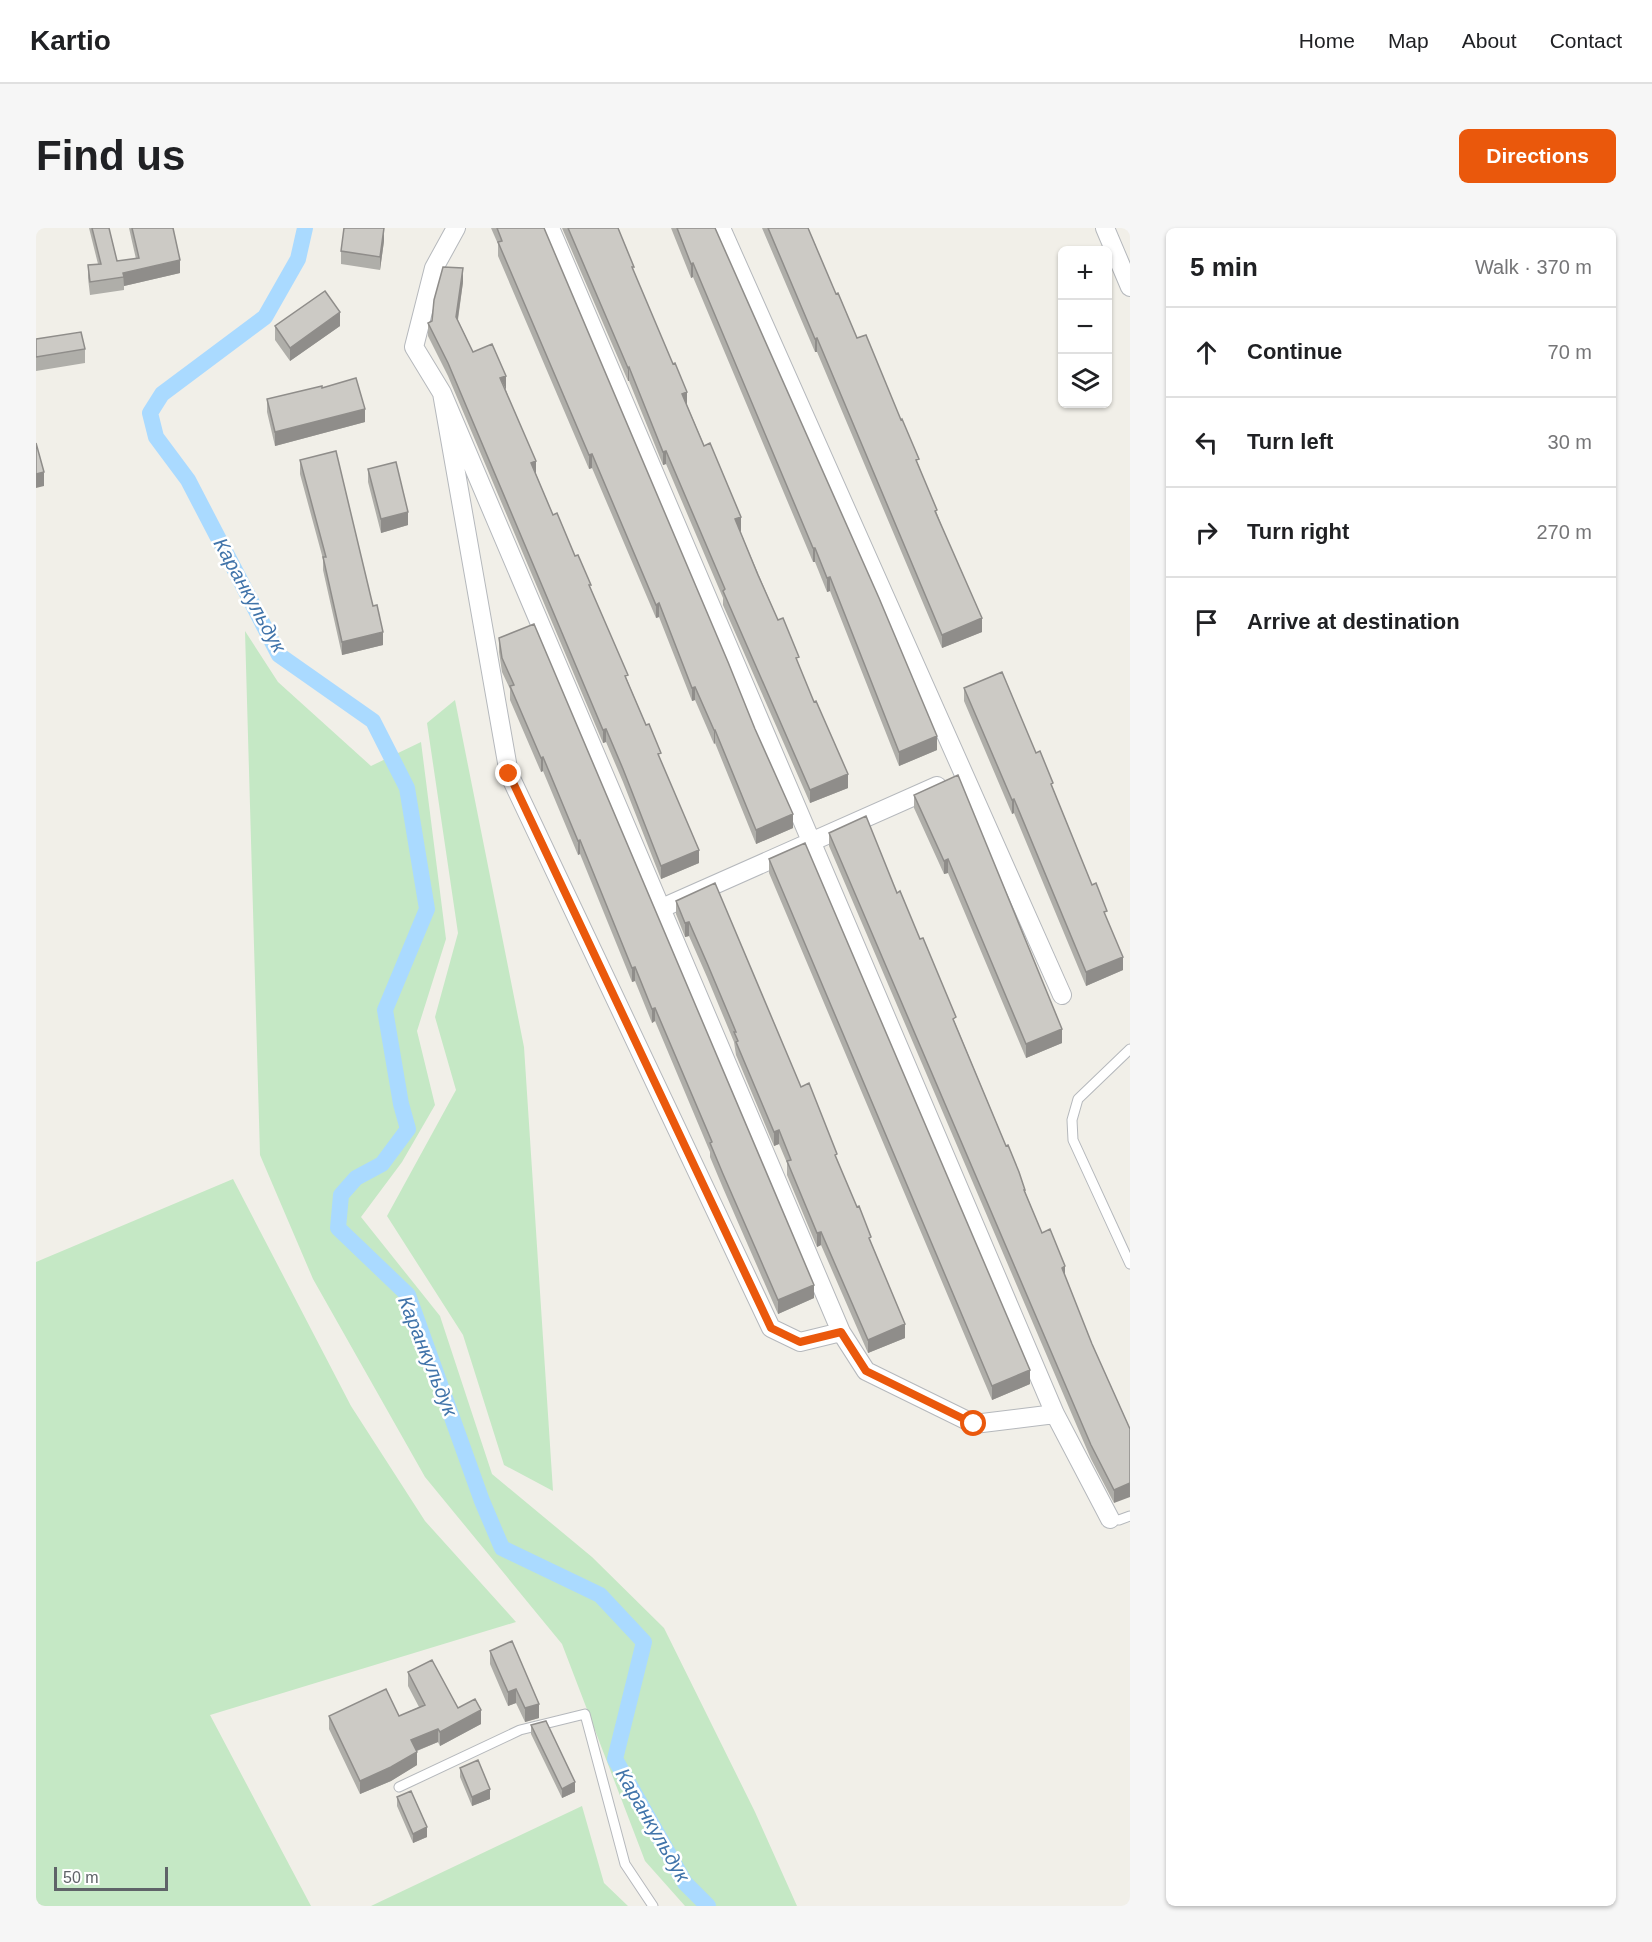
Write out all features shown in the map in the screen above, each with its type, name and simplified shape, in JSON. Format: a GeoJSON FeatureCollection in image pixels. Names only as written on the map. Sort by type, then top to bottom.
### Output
{"type":"FeatureCollection","features":[{"type":"Feature","properties":{"kind":"street"},"geometry":{"type":"LineString","coordinates":[[456,228],[434,268],[414,347],[441,393],[841,1332],[866,1371],[974,1424],[1055,1414]]}},
{"type":"Feature","properties":{"kind":"street"},"geometry":{"type":"LineString","coordinates":[[550,228],[1055,1414],[1110,1519]]}},
{"type":"Feature","properties":{"kind":"street"},"geometry":{"type":"LineString","coordinates":[[721,228],[1062,995]]}},
{"type":"Feature","properties":{"kind":"street"},"geometry":{"type":"LineString","coordinates":[[1105,228],[1130,287]]}},
{"type":"Feature","properties":{"kind":"street"},"geometry":{"type":"LineString","coordinates":[[441,393],[509,774],[771,1328],[800,1342],[841,1332]]}},
{"type":"Feature","properties":{"kind":"street"},"geometry":{"type":"LineString","coordinates":[[662,908],[964,774]]}},
{"type":"Feature","properties":{"kind":"lane"},"geometry":{"type":"LineString","coordinates":[[1130,1049],[1078,1098],[1072,1120],[1073,1140],[1130,1264]]}},
{"type":"Feature","properties":{"kind":"lane"},"geometry":{"type":"LineString","coordinates":[[1110,1519],[1119,1520],[1130,1516]]}},
{"type":"Feature","properties":{"kind":"lane"},"geometry":{"type":"LineString","coordinates":[[399,1787],[520,1730],[585,1714],[625,1864],[653,1906]]}},
{"type":"Feature","properties":{"kind":"green space"},"geometry":{"type":"Polygon","coordinates":[[[245,631],[278,682],[371,766],[421,742],[446,939],[417,1031],[435,1105],[402,1162],[361,1217],[440,1316],[492,1474],[592,1557],[664,1628],[755,1812],[797,1906],[685,1906],[645,1861],[562,1644],[425,1477],[313,1279],[260,1155],[245,631]]]}},
{"type":"Feature","properties":{"kind":"green space"},"geometry":{"type":"Polygon","coordinates":[[[455,700],[524,1047],[553,1491],[504,1465],[463,1335],[387,1216],[456,1090],[435,1017],[458,933],[427,723],[455,700]]]}},
{"type":"Feature","properties":{"kind":"green space"},"geometry":{"type":"Polygon","coordinates":[[[233,1179],[351,1406],[425,1521],[516,1622],[210,1715],[311,1906],[36,1906],[36,1262],[233,1179]]]}},
{"type":"Feature","properties":{"kind":"green space"},"geometry":{"type":"Polygon","coordinates":[[[582,1806],[604,1883],[628,1906],[371,1906],[582,1806]]]}},
{"type":"Feature","properties":{"kind":"building"},"geometry":{"type":"Polygon","coordinates":[[[92,228],[109,228],[117,261],[139,258],[132,228],[173,228],[180,260],[123,273],[124,277],[90,282],[88,265],[101,264],[92,228]]]}},
{"type":"Feature","properties":{"kind":"building"},"geometry":{"type":"Polygon","coordinates":[[[344,228],[384,228],[380,257],[341,251],[344,228]]]}},
{"type":"Feature","properties":{"kind":"building"},"geometry":{"type":"Polygon","coordinates":[[[497,228],[544,228],[793,814],[756,830],[715,730],[695,687],[692,688],[659,603],[656,605],[592,454],[589,455],[498,242],[502,241],[497,228]]]}},
{"type":"Feature","properties":{"kind":"building"},"geometry":{"type":"Polygon","coordinates":[[[568,228],[618,228],[634,267],[632,267],[687,392],[682,394],[704,446],[710,443],[741,517],[735,519],[758,575],[778,620],[783,618],[814,702],[816,701],[848,774],[810,790],[723,591],[725,589],[666,451],[663,452],[629,367],[568,228]]]}},
{"type":"Feature","properties":{"kind":"building"},"geometry":{"type":"Polygon","coordinates":[[[677,228],[715,228],[879,598],[937,736],[899,752],[830,577],[827,578],[815,548],[813,548],[677,228]]]}},
{"type":"Feature","properties":{"kind":"building"},"geometry":{"type":"Polygon","coordinates":[[[768,228],[808,228],[857,338],[866,335],[919,459],[916,460],[937,510],[935,511],[982,618],[942,635],[817,338],[815,339],[768,228]]]}},
{"type":"Feature","properties":{"kind":"building"},"geometry":{"type":"Polygon","coordinates":[[[443,267],[463,268],[456,317],[473,352],[492,344],[506,376],[500,378],[536,461],[531,463],[553,515],[557,513],[575,556],[578,555],[628,675],[625,676],[646,725],[649,724],[661,753],[658,754],[699,850],[661,866],[606,729],[603,730],[448,363],[428,323],[432,321],[434,300],[443,267]]]}},
{"type":"Feature","properties":{"kind":"building"},"geometry":{"type":"Polygon","coordinates":[[[325,291],[340,312],[290,348],[275,326],[325,291]]]}},
{"type":"Feature","properties":{"kind":"building"},"geometry":{"type":"Polygon","coordinates":[[[81,332],[85,349],[36,357],[36,339],[81,332]]]}},
{"type":"Feature","properties":{"kind":"building"},"geometry":{"type":"Polygon","coordinates":[[[356,378],[365,409],[275,432],[267,399],[322,386],[322,388],[356,378]]]}},
{"type":"Feature","properties":{"kind":"building"},"geometry":{"type":"Polygon","coordinates":[[[36,443],[44,472],[36,474],[36,443]]]}},
{"type":"Feature","properties":{"kind":"building"},"geometry":{"type":"Polygon","coordinates":[[[336,451],[373,606],[377,605],[383,632],[342,642],[323,557],[326,557],[300,460],[336,451]]]}},
{"type":"Feature","properties":{"kind":"building"},"geometry":{"type":"Polygon","coordinates":[[[396,462],[408,512],[381,519],[368,469],[396,462]]]}},
{"type":"Feature","properties":{"kind":"building"},"geometry":{"type":"Polygon","coordinates":[[[534,624],[814,1285],[778,1300],[655,1008],[652,1009],[635,967],[632,968],[580,840],[578,841],[510,686],[514,685],[502,658],[499,638],[534,624]]]}},
{"type":"Feature","properties":{"kind":"building"},"geometry":{"type":"Polygon","coordinates":[[[1002,672],[1036,753],[1040,751],[1092,885],[1096,883],[1107,911],[1104,912],[1123,957],[1086,972],[1014,799],[1012,800],[964,688],[1002,672]]]}},
{"type":"Feature","properties":{"kind":"building"},"geometry":{"type":"Polygon","coordinates":[[[958,775],[1062,1029],[1026,1044],[948,859],[944,861],[914,795],[958,775]]]}},
{"type":"Feature","properties":{"kind":"building"},"geometry":{"type":"Polygon","coordinates":[[[866,816],[897,893],[900,891],[920,939],[923,938],[956,1017],[953,1019],[1006,1146],[1008,1145],[1042,1233],[1050,1229],[1065,1266],[1062,1268],[1092,1344],[1130,1429],[1130,1483],[1114,1490],[1091,1445],[829,833],[866,816]]]}},
{"type":"Feature","properties":{"kind":"building"},"geometry":{"type":"Polygon","coordinates":[[[805,843],[1030,1370],[992,1386],[769,859],[805,843]]]}},
{"type":"Feature","properties":{"kind":"building"},"geometry":{"type":"Polygon","coordinates":[[[715,883],[801,1087],[809,1083],[837,1154],[835,1155],[857,1207],[859,1206],[871,1237],[869,1238],[905,1324],[868,1340],[821,1232],[817,1233],[787,1161],[791,1160],[779,1130],[774,1132],[736,1042],[738,1041],[734,1032],[736,1032],[707,963],[689,922],[685,923],[676,901],[715,883]]]}},
{"type":"Feature","properties":{"kind":"building"},"geometry":{"type":"Polygon","coordinates":[[[512,1641],[539,1704],[525,1708],[516,1689],[508,1692],[490,1651],[512,1641]]]}},
{"type":"Feature","properties":{"kind":"building"},"geometry":{"type":"Polygon","coordinates":[[[432,1660],[458,1708],[475,1699],[481,1710],[440,1732],[438,1729],[411,1740],[417,1752],[360,1781],[329,1716],[386,1689],[399,1716],[425,1705],[408,1672],[432,1660]]]}},
{"type":"Feature","properties":{"kind":"building"},"geometry":{"type":"Polygon","coordinates":[[[546,1721],[575,1782],[562,1789],[531,1725],[546,1721]]]}},
{"type":"Feature","properties":{"kind":"building"},"geometry":{"type":"Polygon","coordinates":[[[478,1760],[490,1789],[472,1797],[460,1768],[478,1760]]]}},
{"type":"Feature","properties":{"kind":"building"},"geometry":{"type":"Polygon","coordinates":[[[411,1791],[427,1827],[413,1834],[397,1797],[411,1791]]]}},
{"type":"Feature","properties":{"kind":"waterway","name":"Каранкульдук"},"geometry":{"type":"LineString","coordinates":[[305,228],[298,259],[265,317],[162,394],[150,413],[156,437],[188,480],[279,655],[373,721],[407,788],[427,909],[385,1010],[401,1104],[408,1129],[382,1164],[356,1178],[341,1195],[338,1228],[408,1295],[482,1501],[502,1548],[600,1595],[644,1642],[615,1759],[685,1883],[708,1906]]}},
{"type":"Feature","properties":{"kind":"route"},"geometry":{"type":"LineString","coordinates":[[509,774],[771,1328],[800,1342],[841,1332],[866,1371],[974,1424]]}}]}
